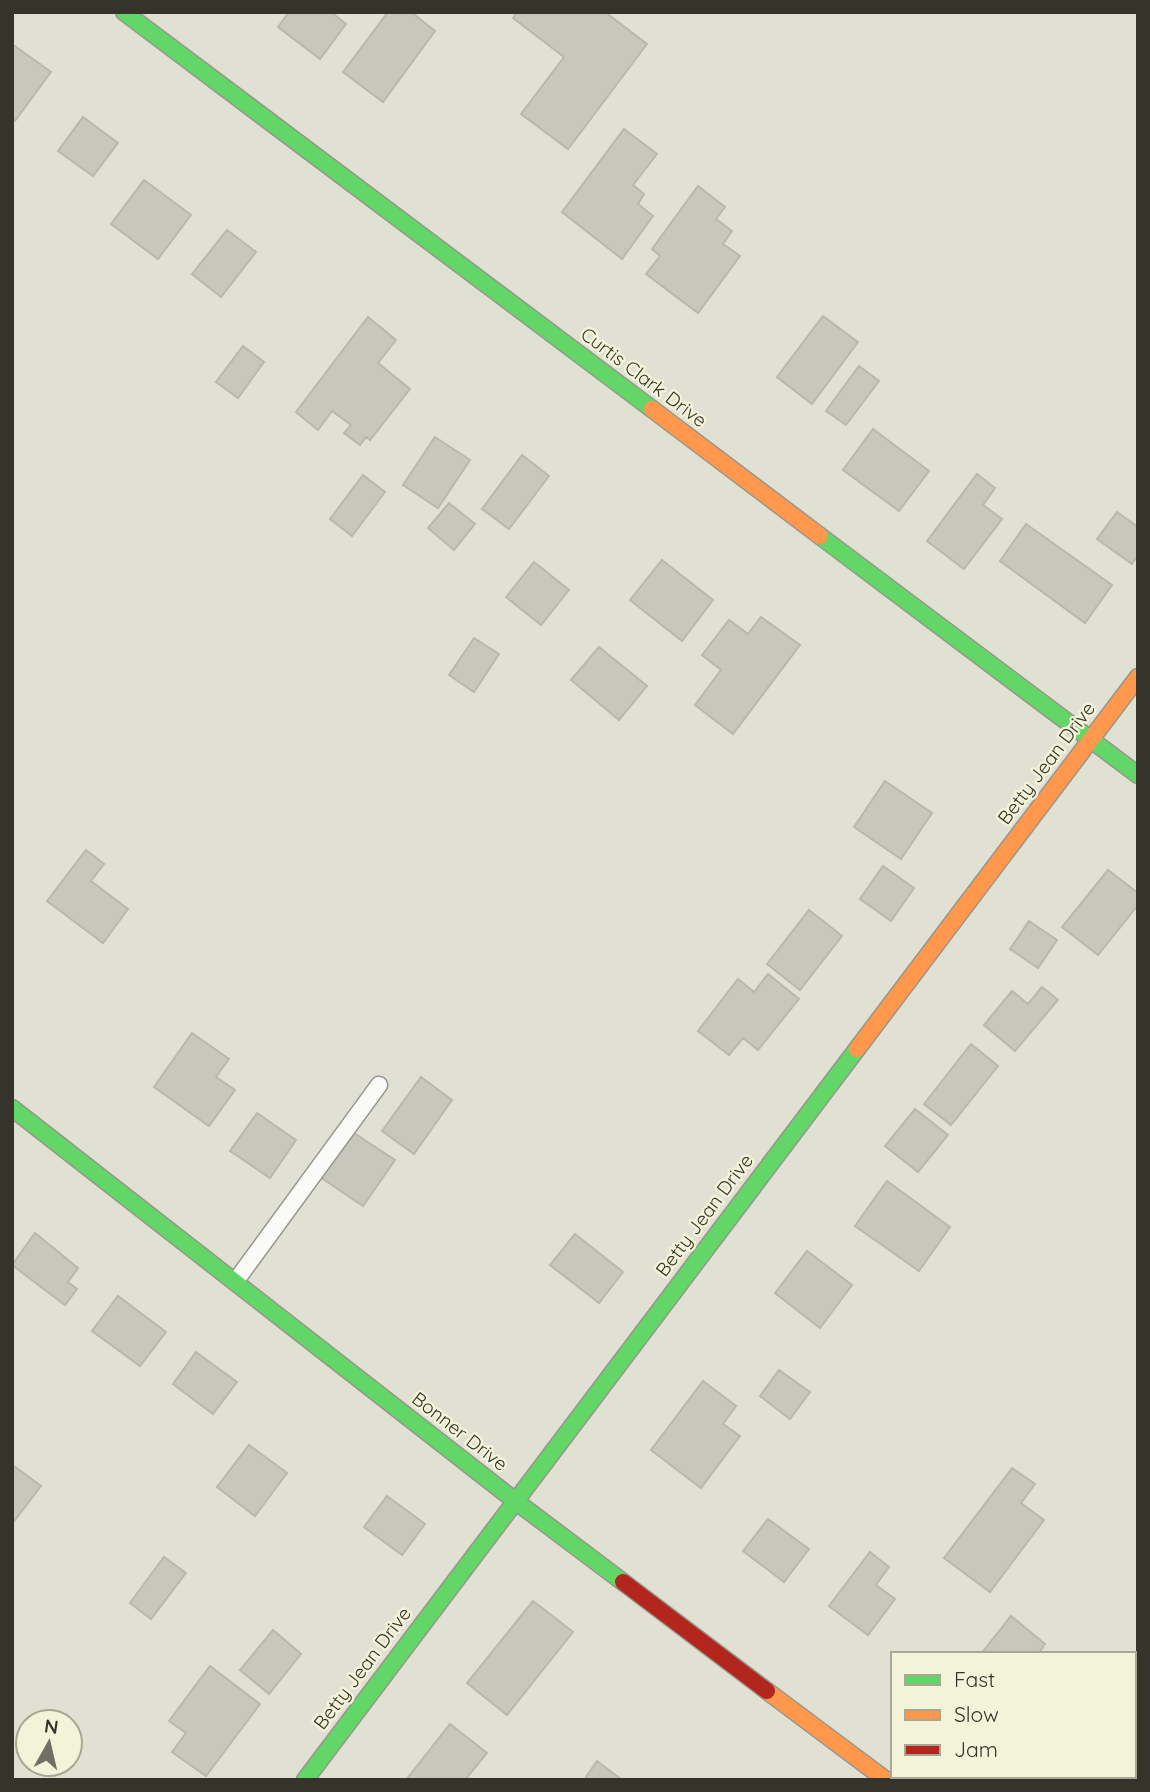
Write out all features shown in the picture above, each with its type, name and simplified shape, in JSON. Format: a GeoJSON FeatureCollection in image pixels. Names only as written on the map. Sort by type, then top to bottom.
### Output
{"type":"FeatureCollection","features":[{"type":"Feature","properties":{"kind":"street","name":"Curtis Clark Drive"},"geometry":{"type":"LineString","coordinates":[[124,12],[1138,775]]}},
{"type":"Feature","properties":{"kind":"street","name":"Betty Jean Drive"},"geometry":{"type":"LineString","coordinates":[[305,1780],[1138,677]]}},
{"type":"Feature","properties":{"kind":"street","name":"Bonner Drive"},"geometry":{"type":"LineString","coordinates":[[12,1108],[514,1500],[886,1780]]}},
{"type":"Feature","properties":{"kind":"lane"},"geometry":{"type":"LineString","coordinates":[[235,1282],[379,1085]]}},
{"type":"Feature","properties":{"kind":"building"},"geometry":{"type":"Polygon","coordinates":[[[289,12],[331,12],[346,24],[320,59],[278,27],[289,12]]]}},
{"type":"Feature","properties":{"kind":"building"},"geometry":{"type":"Polygon","coordinates":[[[388,12],[411,12],[435,31],[383,102],[343,72],[388,12]]]}},
{"type":"Feature","properties":{"kind":"building"},"geometry":{"type":"Polygon","coordinates":[[[517,12],[605,12],[647,44],[568,149],[521,114],[564,57],[513,18],[517,12]]]}},
{"type":"Feature","properties":{"kind":"building"},"geometry":{"type":"Polygon","coordinates":[[[12,44],[51,72],[15,121],[12,119],[12,44]]]}},
{"type":"Feature","properties":{"kind":"building"},"geometry":{"type":"Polygon","coordinates":[[[83,117],[118,143],[93,176],[58,151],[83,117]]]}},
{"type":"Feature","properties":{"kind":"building"},"geometry":{"type":"Polygon","coordinates":[[[624,129],[657,154],[633,185],[644,194],[638,204],[653,216],[622,259],[562,212],[624,129]]]}},
{"type":"Feature","properties":{"kind":"building"},"geometry":{"type":"Polygon","coordinates":[[[144,180],[191,215],[158,259],[111,224],[144,180]]]}},
{"type":"Feature","properties":{"kind":"building"},"geometry":{"type":"Polygon","coordinates":[[[698,186],[725,207],[716,219],[732,231],[723,244],[740,256],[698,313],[646,274],[660,256],[652,249],[698,186]]]}},
{"type":"Feature","properties":{"kind":"building"},"geometry":{"type":"Polygon","coordinates":[[[227,230],[256,252],[221,297],[192,274],[227,230]]]}},
{"type":"Feature","properties":{"kind":"building"},"geometry":{"type":"Polygon","coordinates":[[[823,316],[858,342],[812,404],[777,377],[823,316]]]}},
{"type":"Feature","properties":{"kind":"building"},"geometry":{"type":"Polygon","coordinates":[[[368,317],[396,340],[378,363],[410,389],[370,440],[366,437],[360,445],[344,433],[351,425],[332,411],[318,430],[296,412],[368,317]]]}},
{"type":"Feature","properties":{"kind":"building"},"geometry":{"type":"Polygon","coordinates":[[[243,346],[264,362],[238,398],[216,382],[243,346]]]}},
{"type":"Feature","properties":{"kind":"building"},"geometry":{"type":"Polygon","coordinates":[[[859,366],[879,381],[846,425],[826,411],[859,366]]]}},
{"type":"Feature","properties":{"kind":"building"},"geometry":{"type":"Polygon","coordinates":[[[873,429],[929,471],[899,511],[843,470],[873,429]]]}},
{"type":"Feature","properties":{"kind":"building"},"geometry":{"type":"Polygon","coordinates":[[[435,437],[470,460],[438,508],[403,485],[435,437]]]}},
{"type":"Feature","properties":{"kind":"building"},"geometry":{"type":"Polygon","coordinates":[[[522,455],[549,476],[509,529],[482,509],[522,455]]]}},
{"type":"Feature","properties":{"kind":"building"},"geometry":{"type":"Polygon","coordinates":[[[977,474],[995,488],[983,505],[1002,519],[964,569],[927,541],[977,474]]]}},
{"type":"Feature","properties":{"kind":"building"},"geometry":{"type":"Polygon","coordinates":[[[363,475],[385,492],[352,536],[330,519],[363,475]]]}},
{"type":"Feature","properties":{"kind":"building"},"geometry":{"type":"Polygon","coordinates":[[[449,503],[475,524],[454,550],[428,528],[449,503]]]}},
{"type":"Feature","properties":{"kind":"building"},"geometry":{"type":"Polygon","coordinates":[[[1117,512],[1138,527],[1138,555],[1132,564],[1097,539],[1117,512]]]}},
{"type":"Feature","properties":{"kind":"building"},"geometry":{"type":"Polygon","coordinates":[[[1026,524],[1112,585],[1085,623],[1000,561],[1026,524]]]}},
{"type":"Feature","properties":{"kind":"building"},"geometry":{"type":"Polygon","coordinates":[[[662,560],[713,600],[682,641],[630,600],[662,560]]]}},
{"type":"Feature","properties":{"kind":"building"},"geometry":{"type":"Polygon","coordinates":[[[534,562],[569,590],[541,625],[506,597],[534,562]]]}},
{"type":"Feature","properties":{"kind":"building"},"geometry":{"type":"Polygon","coordinates":[[[761,617],[800,645],[733,734],[695,705],[721,670],[702,655],[729,620],[748,634],[761,617]]]}},
{"type":"Feature","properties":{"kind":"building"},"geometry":{"type":"Polygon","coordinates":[[[474,638],[499,654],[474,692],[449,675],[474,638]]]}},
{"type":"Feature","properties":{"kind":"building"},"geometry":{"type":"Polygon","coordinates":[[[599,647],[647,686],[619,720],[571,680],[599,647]]]}},
{"type":"Feature","properties":{"kind":"building"},"geometry":{"type":"Polygon","coordinates":[[[885,781],[932,813],[901,859],[854,827],[885,781]]]}},
{"type":"Feature","properties":{"kind":"building"},"geometry":{"type":"Polygon","coordinates":[[[86,850],[104,864],[91,881],[128,909],[103,943],[47,901],[86,850]]]}},
{"type":"Feature","properties":{"kind":"building"},"geometry":{"type":"Polygon","coordinates":[[[883,866],[914,888],[891,921],[860,899],[883,866]]]}},
{"type":"Feature","properties":{"kind":"building"},"geometry":{"type":"Polygon","coordinates":[[[1108,870],[1138,893],[1138,905],[1098,955],[1062,927],[1108,870]]]}},
{"type":"Feature","properties":{"kind":"building"},"geometry":{"type":"Polygon","coordinates":[[[809,910],[842,936],[800,990],[767,964],[809,910]]]}},
{"type":"Feature","properties":{"kind":"building"},"geometry":{"type":"Polygon","coordinates":[[[1029,921],[1057,940],[1038,968],[1010,949],[1029,921]]]}},
{"type":"Feature","properties":{"kind":"building"},"geometry":{"type":"Polygon","coordinates":[[[768,974],[799,999],[758,1050],[743,1038],[729,1055],[698,1031],[738,979],[754,992],[768,974]]]}},
{"type":"Feature","properties":{"kind":"building"},"geometry":{"type":"Polygon","coordinates":[[[1042,987],[1058,1000],[1015,1051],[984,1025],[1012,991],[1028,1004],[1042,987]]]}},
{"type":"Feature","properties":{"kind":"building"},"geometry":{"type":"Polygon","coordinates":[[[192,1033],[229,1059],[216,1077],[235,1090],[209,1126],[154,1087],[192,1033]]]}},
{"type":"Feature","properties":{"kind":"building"},"geometry":{"type":"Polygon","coordinates":[[[971,1044],[998,1066],[951,1125],[924,1104],[971,1044]]]}},
{"type":"Feature","properties":{"kind":"building"},"geometry":{"type":"Polygon","coordinates":[[[421,1077],[452,1100],[414,1154],[382,1131],[421,1077]]]}},
{"type":"Feature","properties":{"kind":"building"},"geometry":{"type":"Polygon","coordinates":[[[915,1109],[948,1135],[918,1172],[885,1146],[915,1109]]]}},
{"type":"Feature","properties":{"kind":"building"},"geometry":{"type":"Polygon","coordinates":[[[257,1113],[296,1140],[270,1178],[230,1151],[257,1113]]]}},
{"type":"Feature","properties":{"kind":"building"},"geometry":{"type":"Polygon","coordinates":[[[351,1131],[395,1160],[363,1206],[320,1177],[351,1131]]]}},
{"type":"Feature","properties":{"kind":"building"},"geometry":{"type":"Polygon","coordinates":[[[887,1181],[950,1227],[919,1271],[855,1226],[887,1181]]]}},
{"type":"Feature","properties":{"kind":"building"},"geometry":{"type":"Polygon","coordinates":[[[35,1233],[78,1268],[68,1282],[77,1289],[65,1305],[12,1265],[35,1233]]]}},
{"type":"Feature","properties":{"kind":"building"},"geometry":{"type":"Polygon","coordinates":[[[575,1234],[623,1272],[599,1303],[550,1265],[575,1234]]]}},
{"type":"Feature","properties":{"kind":"building"},"geometry":{"type":"Polygon","coordinates":[[[807,1251],[852,1285],[820,1328],[775,1293],[807,1251]]]}},
{"type":"Feature","properties":{"kind":"building"},"geometry":{"type":"Polygon","coordinates":[[[118,1296],[166,1332],[140,1366],[92,1331],[118,1296]]]}},
{"type":"Feature","properties":{"kind":"building"},"geometry":{"type":"Polygon","coordinates":[[[196,1352],[237,1382],[213,1414],[173,1384],[196,1352]]]}},
{"type":"Feature","properties":{"kind":"building"},"geometry":{"type":"Polygon","coordinates":[[[779,1370],[810,1392],[790,1419],[760,1396],[779,1370]]]}},
{"type":"Feature","properties":{"kind":"building"},"geometry":{"type":"Polygon","coordinates":[[[703,1381],[736,1406],[723,1424],[740,1436],[701,1488],[651,1450],[703,1381]]]}},
{"type":"Feature","properties":{"kind":"building"},"geometry":{"type":"Polygon","coordinates":[[[249,1445],[287,1473],[255,1516],[217,1487],[249,1445]]]}},
{"type":"Feature","properties":{"kind":"building"},"geometry":{"type":"Polygon","coordinates":[[[14,1466],[41,1486],[12,1524],[12,1469],[14,1466]]]}},
{"type":"Feature","properties":{"kind":"building"},"geometry":{"type":"Polygon","coordinates":[[[1012,1468],[1035,1484],[1021,1503],[1044,1520],[990,1592],[944,1558],[1012,1468]]]}},
{"type":"Feature","properties":{"kind":"building"},"geometry":{"type":"Polygon","coordinates":[[[387,1496],[425,1524],[402,1555],[364,1527],[387,1496]]]}},
{"type":"Feature","properties":{"kind":"building"},"geometry":{"type":"Polygon","coordinates":[[[768,1519],[809,1549],[784,1582],[743,1551],[768,1519]]]}},
{"type":"Feature","properties":{"kind":"building"},"geometry":{"type":"Polygon","coordinates":[[[870,1552],[889,1567],[876,1585],[895,1599],[868,1635],[829,1606],[870,1552]]]}},
{"type":"Feature","properties":{"kind":"building"},"geometry":{"type":"Polygon","coordinates":[[[164,1557],[186,1573],[151,1619],[130,1603],[164,1557]]]}},
{"type":"Feature","properties":{"kind":"building"},"geometry":{"type":"Polygon","coordinates":[[[533,1601],[573,1632],[507,1715],[467,1683],[533,1601]]]}},
{"type":"Feature","properties":{"kind":"building"},"geometry":{"type":"Polygon","coordinates":[[[1011,1616],[1045,1644],[1039,1652],[983,1652],[1011,1616]]]}},
{"type":"Feature","properties":{"kind":"building"},"geometry":{"type":"Polygon","coordinates":[[[273,1630],[301,1654],[269,1694],[240,1670],[273,1630]]]}},
{"type":"Feature","properties":{"kind":"building"},"geometry":{"type":"Polygon","coordinates":[[[210,1666],[260,1704],[206,1776],[172,1752],[186,1733],[169,1721],[210,1666]]]}},
{"type":"Feature","properties":{"kind":"building"},"geometry":{"type":"Polygon","coordinates":[[[450,1724],[487,1753],[465,1780],[406,1780],[450,1724]]]}},
{"type":"Feature","properties":{"kind":"building"},"geometry":{"type":"Polygon","coordinates":[[[597,1761],[622,1780],[584,1780],[597,1761]]]}},
{"type":"Feature","properties":{"kind":"traffic: fast"},"geometry":{"type":"LineString","coordinates":[[124,12],[652,409]]}},
{"type":"Feature","properties":{"kind":"traffic: fast"},"geometry":{"type":"LineString","coordinates":[[820,536],[1138,775]]}},
{"type":"Feature","properties":{"kind":"traffic: fast"},"geometry":{"type":"LineString","coordinates":[[305,1780],[857,1049]]}},
{"type":"Feature","properties":{"kind":"traffic: fast"},"geometry":{"type":"LineString","coordinates":[[12,1108],[623,1582]]}},
{"type":"Feature","properties":{"kind":"traffic: slow"},"geometry":{"type":"LineString","coordinates":[[652,409],[820,536]]}},
{"type":"Feature","properties":{"kind":"traffic: slow"},"geometry":{"type":"LineString","coordinates":[[857,1049],[1138,677]]}},
{"type":"Feature","properties":{"kind":"traffic: slow"},"geometry":{"type":"LineString","coordinates":[[767,1691],[886,1780]]}},
{"type":"Feature","properties":{"kind":"traffic: jam"},"geometry":{"type":"LineString","coordinates":[[623,1582],[767,1691]]}}]}
